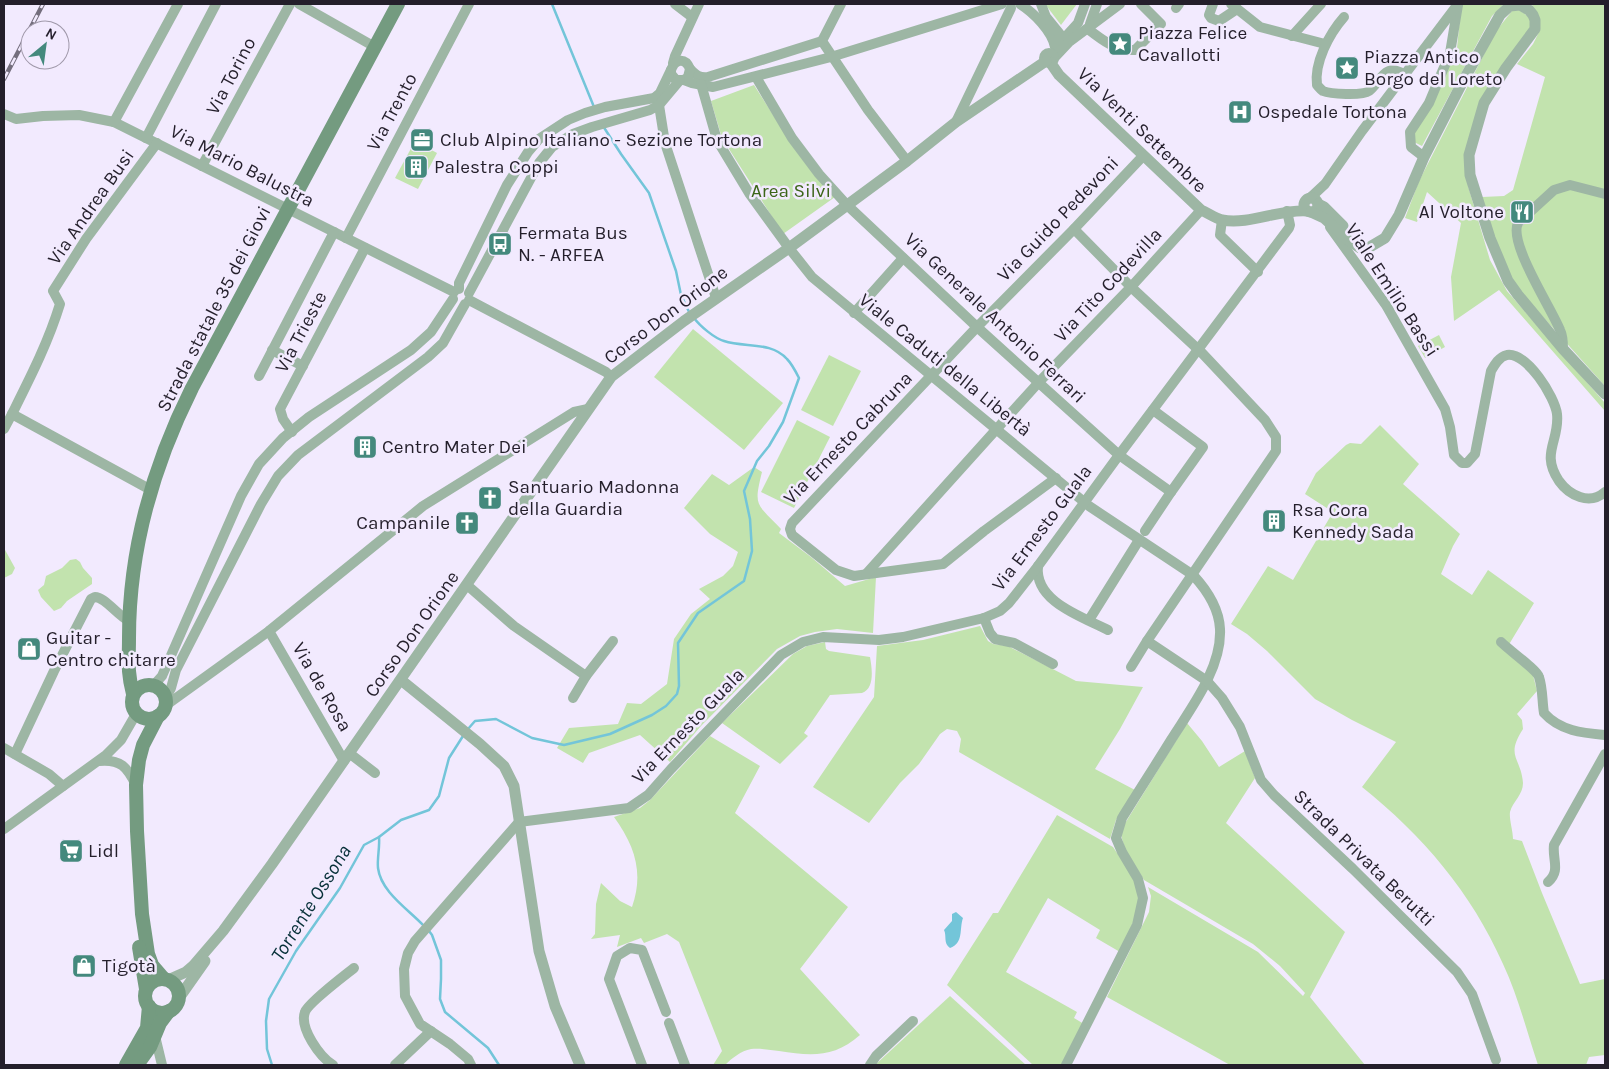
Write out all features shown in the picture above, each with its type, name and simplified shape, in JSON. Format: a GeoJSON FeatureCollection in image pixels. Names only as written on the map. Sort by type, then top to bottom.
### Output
{"type":"FeatureCollection","features":[{"type":"Feature","properties":{"kind":"main road","name":"Strada statale 35 dei Giovi"},"geometry":{"type":"LineString","coordinates":[[133,694],[128,675],[129,621],[137,547],[151,490],[181,411],[287,208],[398,4]]}},
{"type":"Feature","properties":{"kind":"main road","name":"Strada statale 35 dei Giovi"},"geometry":{"type":"LineString","coordinates":[[129,654],[136,672],[149,685]]}},
{"type":"Feature","properties":{"kind":"main road"},"geometry":{"type":"LineString","coordinates":[[144,745],[138,716],[132,705],[133,694],[136,690],[149,685],[161,690],[165,702],[144,745],[139,760],[136,785],[137,831],[142,914],[150,960],[166,980]]}},
{"type":"Feature","properties":{"kind":"main road"},"geometry":{"type":"LineString","coordinates":[[138,716],[147,719],[165,702]]}},
{"type":"Feature","properties":{"kind":"main road"},"geometry":{"type":"LineString","coordinates":[[142,914],[139,952],[146,989],[145,998],[149,1006],[151,1037]]}},
{"type":"Feature","properties":{"kind":"main road"},"geometry":{"type":"LineString","coordinates":[[137,1065],[151,1037],[179,998],[178,989],[172,982],[166,980],[156,980],[146,989]]}},
{"type":"Feature","properties":{"kind":"main road"},"geometry":{"type":"LineString","coordinates":[[149,1006],[160,1012],[168,1011]]}},
{"type":"Feature","properties":{"kind":"main road"},"geometry":{"type":"LineString","coordinates":[[126,1065],[142,1040],[151,1037]]}},
{"type":"Feature","properties":{"kind":"street"},"geometry":{"type":"LineString","coordinates":[[114,122],[178,4]]}},
{"type":"Feature","properties":{"kind":"street"},"geometry":{"type":"LineString","coordinates":[[146,138],[216,4]]}},
{"type":"Feature","properties":{"kind":"street","name":"Via Torino"},"geometry":{"type":"LineString","coordinates":[[202,166],[290,4]]}},
{"type":"Feature","properties":{"kind":"street"},"geometry":{"type":"LineString","coordinates":[[299,4],[375,47]]}},
{"type":"Feature","properties":{"kind":"street","name":"Via Trento"},"geometry":{"type":"LineString","coordinates":[[346,238],[469,4]]}},
{"type":"Feature","properties":{"kind":"street"},"geometry":{"type":"LineString","coordinates":[[675,4],[692,17]]}},
{"type":"Feature","properties":{"kind":"street"},"geometry":{"type":"LineString","coordinates":[[149,685],[162,676],[246,488],[259,464],[283,438],[309,418],[411,350],[431,332],[455,293],[507,185],[538,140],[568,120],[585,113],[654,98],[660,94],[699,4]]}},
{"type":"Feature","properties":{"kind":"street"},"geometry":{"type":"LineString","coordinates":[[672,66],[678,61],[684,61],[696,75],[702,78],[822,41],[841,4]]}},
{"type":"Feature","properties":{"kind":"street"},"geometry":{"type":"LineString","coordinates":[[1041,4],[1046,17],[1063,38]]}},
{"type":"Feature","properties":{"kind":"street"},"geometry":{"type":"LineString","coordinates":[[1085,4],[1085,26],[1101,40],[1123,49],[1135,50],[1161,24],[1141,4]]}},
{"type":"Feature","properties":{"kind":"street"},"geometry":{"type":"LineString","coordinates":[[1051,56],[1085,26],[1097,4]]}},
{"type":"Feature","properties":{"kind":"street"},"geometry":{"type":"LineString","coordinates":[[1051,56],[1063,38],[1120,4]]}},
{"type":"Feature","properties":{"kind":"street"},"geometry":{"type":"LineString","coordinates":[[1213,4],[1209,15],[1216,20],[1219,21],[1234,7],[1260,27],[1325,44]]}},
{"type":"Feature","properties":{"kind":"street"},"geometry":{"type":"LineString","coordinates":[[1292,36],[1321,4]]}},
{"type":"Feature","properties":{"kind":"street"},"geometry":{"type":"LineString","coordinates":[[1311,205],[1362,131],[1458,4]]}},
{"type":"Feature","properties":{"kind":"street"},"geometry":{"type":"LineString","coordinates":[[1424,156],[1411,147],[1410,132],[1429,103],[1450,53],[1458,4]]}},
{"type":"Feature","properties":{"kind":"street"},"geometry":{"type":"LineString","coordinates":[[672,66],[673,77],[712,87],[831,57],[1011,5],[1028,10],[1054,40],[1051,56]]}},
{"type":"Feature","properties":{"kind":"street"},"geometry":{"type":"LineString","coordinates":[[956,122],[1011,5]]}},
{"type":"Feature","properties":{"kind":"street"},"geometry":{"type":"LineString","coordinates":[[1311,205],[1354,244],[1364,248],[1373,246],[1386,238],[1424,156],[1462,82],[1500,15],[1504,10],[1515,5],[1520,5],[1530,10],[1535,20],[1535,29],[1498,79],[1484,103],[1469,155],[1470,175],[1490,238],[1508,281],[1563,349],[1605,394]]}},
{"type":"Feature","properties":{"kind":"street"},"geometry":{"type":"LineString","coordinates":[[1344,17],[1325,44],[1316,78],[1317,86],[1323,91],[1358,94],[1371,90],[1380,77],[1388,72],[1399,71],[1405,75]]}},
{"type":"Feature","properties":{"kind":"street"},"geometry":{"type":"LineString","coordinates":[[822,41],[868,110],[907,161]]}},
{"type":"Feature","properties":{"kind":"street","name":"Corso Don Orione"},"geometry":{"type":"LineString","coordinates":[[179,998],[223,931],[402,680],[611,377],[684,321],[789,248],[907,161],[956,122],[1051,56]]}},
{"type":"Feature","properties":{"kind":"street","name":"Via Venti Settembre"},"geometry":{"type":"LineString","coordinates":[[1051,56],[1059,76],[1201,210],[1218,218]]}},
{"type":"Feature","properties":{"kind":"street"},"geometry":{"type":"LineString","coordinates":[[165,702],[176,670],[261,504],[278,476],[298,455],[428,356],[442,342],[468,299],[539,163],[552,148],[573,134],[650,110],[659,105],[682,80],[688,77],[690,69]]}},
{"type":"Feature","properties":{"kind":"street","name":"Via Generale Antonio Ferrari"},"geometry":{"type":"LineString","coordinates":[[756,77],[792,138],[819,174],[847,205],[977,327],[1119,455],[1170,492]]}},
{"type":"Feature","properties":{"kind":"street","name":"Viale Caduti della Libertà"},"geometry":{"type":"LineString","coordinates":[[701,84],[717,140],[749,193],[812,277],[1085,503],[1192,575],[1204,587],[1216,608],[1220,628],[1217,652],[1207,681],[1122,818],[1116,838],[1138,879],[1142,898],[1137,925],[1066,1065]]}},
{"type":"Feature","properties":{"kind":"street"},"geometry":{"type":"LineString","coordinates":[[659,105],[665,143],[716,298]]}},
{"type":"Feature","properties":{"kind":"street","name":"Via Mario Balustra"},"geometry":{"type":"LineString","coordinates":[[4,114],[16,120],[43,116],[79,115],[114,122],[455,293]]}},
{"type":"Feature","properties":{"kind":"street","name":"Via Andrea Busi"},"geometry":{"type":"LineString","coordinates":[[12,414],[41,358],[53,327],[60,304],[53,292],[86,239],[158,143]]}},
{"type":"Feature","properties":{"kind":"street","name":"Via Guido Pedevoni"},"geometry":{"type":"LineString","coordinates":[[977,327],[1143,156]]}},
{"type":"Feature","properties":{"kind":"street"},"geometry":{"type":"LineString","coordinates":[[507,185],[522,194]]}},
{"type":"Feature","properties":{"kind":"street"},"geometry":{"type":"LineString","coordinates":[[1531,210],[1554,190],[1570,185],[1605,194]]}},
{"type":"Feature","properties":{"kind":"street"},"geometry":{"type":"LineString","coordinates":[[1258,272],[1220,235],[1218,218],[1250,220],[1311,205],[1324,207],[1355,238],[1373,246]]}},
{"type":"Feature","properties":{"kind":"street","name":"Via Tito Codevilla"},"geometry":{"type":"LineString","coordinates":[[866,574],[1039,382],[1131,287],[1201,210]]}},
{"type":"Feature","properties":{"kind":"street","name":"Via Ernesto Guala"},"geometry":{"type":"LineString","coordinates":[[520,822],[629,808],[648,795],[671,768],[781,655],[803,642],[823,637],[887,639],[984,618],[1000,611],[1009,604],[1198,348],[1258,272],[1289,228],[1290,211]]}},
{"type":"Feature","properties":{"kind":"street","name":"Viale Emilio Bassi"},"geometry":{"type":"LineString","coordinates":[[1324,218],[1386,305],[1445,408],[1454,455],[1457,459],[1462,463],[1467,463],[1475,454],[1491,370],[1497,360],[1508,355],[1526,363],[1546,386],[1553,399],[1557,414],[1550,449],[1550,462],[1554,474],[1563,486],[1574,495],[1583,498],[1593,498],[1605,492]]}},
{"type":"Feature","properties":{"kind":"street"},"geometry":{"type":"LineString","coordinates":[[1518,223],[1516,232],[1520,244],[1540,293],[1560,330],[1563,349]]}},
{"type":"Feature","properties":{"kind":"street"},"geometry":{"type":"LineString","coordinates":[[1074,229],[1131,287],[1198,348],[1265,420],[1276,437],[1276,451],[1131,666]]}},
{"type":"Feature","properties":{"kind":"street"},"geometry":{"type":"LineString","coordinates":[[259,376],[334,232]]}},
{"type":"Feature","properties":{"kind":"street"},"geometry":{"type":"LineString","coordinates":[[478,246],[491,252]]}},
{"type":"Feature","properties":{"kind":"street","name":"Via Trieste"},"geometry":{"type":"LineString","coordinates":[[292,432],[283,419],[280,409],[365,248]]}},
{"type":"Feature","properties":{"kind":"street"},"geometry":{"type":"LineString","coordinates":[[854,313],[903,258]]}},
{"type":"Feature","properties":{"kind":"street"},"geometry":{"type":"LineString","coordinates":[[455,293],[465,289],[468,299],[598,368],[611,377]]}},
{"type":"Feature","properties":{"kind":"street"},"geometry":{"type":"LineString","coordinates":[[455,293],[458,304],[468,299]]}},
{"type":"Feature","properties":{"kind":"street","name":"Via Ernesto Cabruna"},"geometry":{"type":"LineString","coordinates":[[866,574],[854,576],[836,570],[792,535],[790,529],[792,523],[977,327]]}},
{"type":"Feature","properties":{"kind":"street"},"geometry":{"type":"LineString","coordinates":[[272,350],[303,366]]}},
{"type":"Feature","properties":{"kind":"street"},"geometry":{"type":"LineString","coordinates":[[165,702],[188,689],[269,631],[428,504],[574,412],[588,409]]}},
{"type":"Feature","properties":{"kind":"street"},"geometry":{"type":"LineString","coordinates":[[1145,531],[1170,492],[1203,447],[1153,410]]}},
{"type":"Feature","properties":{"kind":"street"},"geometry":{"type":"LineString","coordinates":[[4,429],[12,414],[151,490]]}},
{"type":"Feature","properties":{"kind":"street"},"geometry":{"type":"LineString","coordinates":[[866,574],[943,564],[1056,478]]}},
{"type":"Feature","properties":{"kind":"street"},"geometry":{"type":"LineString","coordinates":[[1089,620],[1138,540]]}},
{"type":"Feature","properties":{"kind":"street"},"geometry":{"type":"LineString","coordinates":[[1038,566],[1037,577],[1043,589],[1057,604],[1108,630]]}},
{"type":"Feature","properties":{"kind":"street"},"geometry":{"type":"LineString","coordinates":[[467,585],[514,626],[586,676]]}},
{"type":"Feature","properties":{"kind":"street"},"geometry":{"type":"LineString","coordinates":[[15,754],[54,671],[91,599],[95,596],[103,598],[120,616],[129,621]]}},
{"type":"Feature","properties":{"kind":"street"},"geometry":{"type":"LineString","coordinates":[[984,618],[990,633],[995,639],[1014,642],[1054,664]]}},
{"type":"Feature","properties":{"kind":"street","name":"Via de Rosa"},"geometry":{"type":"LineString","coordinates":[[269,631],[346,757]]}},
{"type":"Feature","properties":{"kind":"street"},"geometry":{"type":"LineString","coordinates":[[573,698],[586,676],[613,641]]}},
{"type":"Feature","properties":{"kind":"street","name":"Strada Privata Berutti"},"geometry":{"type":"LineString","coordinates":[[1147,641],[1207,681],[1222,698],[1240,727],[1261,780],[1274,795],[1353,869],[1457,972],[1472,994],[1496,1060]]}},
{"type":"Feature","properties":{"kind":"street"},"geometry":{"type":"LineString","coordinates":[[1501,642],[1539,677],[1546,716],[1563,728],[1577,732],[1605,735]]}},
{"type":"Feature","properties":{"kind":"street"},"geometry":{"type":"LineString","coordinates":[[402,680],[484,748],[504,766],[511,778],[520,822],[539,950],[556,1006],[580,1065]]}},
{"type":"Feature","properties":{"kind":"street"},"geometry":{"type":"LineString","coordinates":[[165,702],[177,692],[188,689]]}},
{"type":"Feature","properties":{"kind":"street"},"geometry":{"type":"LineString","coordinates":[[4,829],[98,761],[121,740],[138,716]]}},
{"type":"Feature","properties":{"kind":"street"},"geometry":{"type":"LineString","coordinates":[[4,748],[49,774],[63,786]]}},
{"type":"Feature","properties":{"kind":"street"},"geometry":{"type":"LineString","coordinates":[[1548,882],[1552,879],[1556,869],[1554,845],[1605,754]]}},
{"type":"Feature","properties":{"kind":"street"},"geometry":{"type":"LineString","coordinates":[[346,757],[374,773]]}},
{"type":"Feature","properties":{"kind":"street"},"geometry":{"type":"LineString","coordinates":[[98,761],[109,760],[123,765],[130,773],[136,785]]}},
{"type":"Feature","properties":{"kind":"street"},"geometry":{"type":"LineString","coordinates":[[471,1065],[468,1059],[456,1049],[420,1024],[405,996],[404,969],[408,953],[415,941],[520,822]]}},
{"type":"Feature","properties":{"kind":"street","name":"Corso Don Orione"},"geometry":{"type":"LineString","coordinates":[[166,980],[186,972],[223,931]]}},
{"type":"Feature","properties":{"kind":"street"},"geometry":{"type":"LineString","coordinates":[[642,1065],[609,979],[617,956],[630,948],[642,950],[666,1012]]}},
{"type":"Feature","properties":{"kind":"street"},"geometry":{"type":"LineString","coordinates":[[333,1065],[323,1058],[315,1048],[308,1032],[304,1015],[305,1011],[312,1004],[354,968]]}},
{"type":"Feature","properties":{"kind":"street"},"geometry":{"type":"LineString","coordinates":[[870,1065],[876,1056],[913,1021]]}},
{"type":"Feature","properties":{"kind":"street"},"geometry":{"type":"LineString","coordinates":[[669,1023],[685,1065]]}},
{"type":"Feature","properties":{"kind":"street"},"geometry":{"type":"LineString","coordinates":[[395,1065],[431,1031]]}},
{"type":"Feature","properties":{"kind":"street"},"geometry":{"type":"LineString","coordinates":[[151,1037],[161,1062]]}},
{"type":"Feature","properties":{"kind":"green space"},"geometry":{"type":"Polygon","coordinates":[[[1045,4],[1077,4],[1061,25],[1045,4]]]}},
{"type":"Feature","properties":{"kind":"green space"},"geometry":{"type":"Polygon","coordinates":[[[1464,4],[1504,4],[1492,16],[1422,146],[1414,142],[1412,132],[1432,104],[1457,48],[1461,7],[1464,4]]]}},
{"type":"Feature","properties":{"kind":"green space"},"geometry":{"type":"Polygon","coordinates":[[[1530,4],[1605,4],[1605,386],[1518,289],[1496,248],[1482,197],[1504,196],[1513,190],[1545,77],[1517,64],[1533,44],[1540,30],[1533,6],[1530,4]]]}},
{"type":"Feature","properties":{"kind":"green space"},"geometry":{"type":"Polygon","coordinates":[[[1519,10],[1528,17],[1531,27],[1482,100],[1468,186],[1490,260],[1507,291],[1605,403],[1605,411],[1499,290],[1454,321],[1451,277],[1461,223],[1427,192],[1417,222],[1405,218],[1419,181],[1496,31],[1512,11],[1519,10]]]}},
{"type":"Feature","properties":{"kind":"green space","name":"Area Silvi"},"geometry":{"type":"Polygon","coordinates":[[[754,85],[789,140],[835,197],[783,234],[722,138],[711,101],[754,85]]]}},
{"type":"Feature","properties":{"kind":"green space","name":"Palestra Coppi"},"geometry":{"type":"Polygon","coordinates":[[[415,141],[437,153],[418,189],[395,178],[415,141]]]}},
{"type":"Feature","properties":{"kind":"green space"},"geometry":{"type":"Polygon","coordinates":[[[693,329],[783,403],[744,450],[654,377],[693,329]]]}},
{"type":"Feature","properties":{"kind":"green space"},"geometry":{"type":"Polygon","coordinates":[[[1439,335],[1445,347],[1425,358],[1418,346],[1439,335]]]}},
{"type":"Feature","properties":{"kind":"green space"},"geometry":{"type":"Polygon","coordinates":[[[829,355],[861,371],[833,426],[801,410],[829,355]]]}},
{"type":"Feature","properties":{"kind":"green space"},"geometry":{"type":"Polygon","coordinates":[[[797,420],[830,437],[794,508],[761,492],[797,420]]]}},
{"type":"Feature","properties":{"kind":"green space"},"geometry":{"type":"Polygon","coordinates":[[[1380,425],[1419,464],[1403,484],[1460,534],[1441,574],[1472,595],[1488,570],[1534,603],[1505,651],[1533,675],[1537,691],[1517,714],[1522,720],[1523,729],[1515,746],[1515,757],[1522,774],[1523,787],[1511,808],[1510,818],[1513,839],[1522,841],[1580,984],[1605,979],[1605,1055],[1589,1057],[1586,1065],[1538,1065],[1508,976],[1476,913],[1460,889],[1425,846],[1405,825],[1362,787],[1396,742],[1315,699],[1267,651],[1247,634],[1231,624],[1268,566],[1293,580],[1333,512],[1305,494],[1316,473],[1346,445],[1350,443],[1361,444],[1380,425]]]}},
{"type":"Feature","properties":{"kind":"green space"},"geometry":{"type":"Polygon","coordinates":[[[754,467],[762,472],[758,492],[759,504],[781,529],[779,533],[845,586],[876,577],[873,633],[837,629],[815,632],[800,636],[777,649],[701,726],[670,762],[640,735],[589,753],[583,763],[557,748],[569,728],[618,724],[627,703],[641,704],[667,684],[674,639],[691,614],[710,599],[699,589],[723,576],[733,566],[738,552],[710,534],[684,508],[712,474],[729,485],[754,467]]]}},
{"type":"Feature","properties":{"kind":"green space"},"geometry":{"type":"Polygon","coordinates":[[[4,548],[15,568],[12,574],[4,578],[4,548]]]}},
{"type":"Feature","properties":{"kind":"green space"},"geometry":{"type":"Polygon","coordinates":[[[76,559],[92,578],[92,584],[67,601],[61,608],[54,611],[41,597],[38,590],[44,585],[46,576],[62,568],[70,560],[76,559]]]}},
{"type":"Feature","properties":{"kind":"green space"},"geometry":{"type":"Polygon","coordinates":[[[980,626],[988,641],[993,644],[1008,646],[1076,681],[1143,687],[1095,769],[1135,790],[1116,820],[1110,839],[959,752],[961,739],[957,731],[947,729],[940,734],[919,764],[900,783],[869,823],[813,787],[874,697],[877,646],[923,640],[980,626]]]}},
{"type":"Feature","properties":{"kind":"green space"},"geometry":{"type":"Polygon","coordinates":[[[825,642],[826,649],[829,651],[870,657],[871,683],[866,691],[862,693],[830,695],[804,733],[808,736],[780,764],[722,723],[793,654],[807,646],[825,642]]]}},
{"type":"Feature","properties":{"kind":"green space"},"geometry":{"type":"Polygon","coordinates":[[[1187,723],[1202,741],[1219,767],[1245,751],[1255,778],[1226,823],[1345,932],[1310,997],[1365,1065],[1230,1065],[1107,997],[1149,912],[1151,896],[1148,887],[1258,952],[1303,996],[1305,993],[1280,966],[1253,944],[1144,880],[1126,851],[1121,833],[1124,825],[1187,723]]]}},
{"type":"Feature","properties":{"kind":"green space"},"geometry":{"type":"Polygon","coordinates":[[[710,736],[760,766],[735,813],[848,907],[800,969],[860,1035],[841,1048],[822,1054],[751,1049],[737,1055],[725,1065],[713,1065],[722,1051],[679,942],[667,934],[644,943],[641,938],[617,947],[620,935],[591,939],[595,934],[596,904],[601,883],[620,901],[632,907],[636,895],[637,871],[632,849],[614,817],[640,808],[650,800],[710,736]]]}},
{"type":"Feature","properties":{"kind":"green space"},"geometry":{"type":"Polygon","coordinates":[[[1057,815],[1113,847],[1135,879],[1139,909],[1120,952],[1096,938],[1100,930],[1048,898],[1006,972],[1077,1012],[1074,1018],[1084,1024],[1062,1065],[1033,1065],[947,985],[993,913],[998,913],[1057,815]]]}},
{"type":"Feature","properties":{"kind":"green space"},"geometry":{"type":"Polygon","coordinates":[[[950,996],[1026,1065],[875,1065],[950,996]]]}},
{"type":"Feature","properties":{"kind":"water"},"geometry":{"type":"Polygon","coordinates":[[[956,912],[963,918],[959,939],[950,948],[946,942],[944,930],[952,921],[952,914],[956,912]]]}},
{"type":"Feature","properties":{"kind":"waterway","name":"Torrente Ossona"},"geometry":{"type":"LineString","coordinates":[[552,4],[594,107]]}},
{"type":"Feature","properties":{"kind":"waterway","name":"Torrente Ossona"},"geometry":{"type":"LineString","coordinates":[[603,126],[649,193],[676,271],[681,295],[690,314]]}},
{"type":"Feature","properties":{"kind":"waterway","name":"Torrente Ossona"},"geometry":{"type":"LineString","coordinates":[[468,729],[475,721],[496,719],[532,738],[564,745],[610,734],[652,715],[666,706],[677,694],[679,686],[678,643],[698,613],[744,581],[752,551],[750,519],[744,491],[757,461],[769,446],[783,422],[799,378],[791,363],[781,353],[766,347],[732,343],[720,339],[700,325],[694,318]]}},
{"type":"Feature","properties":{"kind":"waterway","name":"Torrente Ossona"},"geometry":{"type":"LineString","coordinates":[[272,1065],[267,1049],[266,1021],[269,999],[296,951],[340,888],[364,845],[379,837],[401,820],[429,810],[439,796],[449,758],[463,736]]}},
{"type":"Feature","properties":{"kind":"waterway"},"geometry":{"type":"LineString","coordinates":[[379,837],[378,868],[380,877],[396,900],[423,925]]}},
{"type":"Feature","properties":{"kind":"waterway"},"geometry":{"type":"LineString","coordinates":[[429,931],[441,960],[440,999],[445,1012],[488,1048],[499,1065]]}},
{"type":"Feature","properties":{"kind":"tunnel"},"geometry":{"type":"LineString","coordinates":[[1518,223],[1531,211]]}},
{"type":"Feature","properties":{"kind":"railway"},"geometry":{"type":"LineString","coordinates":[[4,79],[43,4]]}},
{"type":"Feature","properties":{"kind":"place","name":"Piazza Felice Cavallotti"},"geometry":{"type":"Point","coordinates":[1120,44]}},
{"type":"Feature","properties":{"kind":"place","name":"Piazza Antico Borgo del Loreto"},"geometry":{"type":"Point","coordinates":[1347,68]}},
{"type":"Feature","properties":{"kind":"place","name":"Ospedale Tortona"},"geometry":{"type":"Point","coordinates":[1240,112]}},
{"type":"Feature","properties":{"kind":"place","name":"Club Alpino Italiano - Sezione Tortona"},"geometry":{"type":"Point","coordinates":[422,140]}},
{"type":"Feature","properties":{"kind":"place","name":"Palestra Coppi"},"geometry":{"type":"Point","coordinates":[416,167]}},
{"type":"Feature","properties":{"kind":"place","name":"Al Voltone"},"geometry":{"type":"Point","coordinates":[1522,212]}},
{"type":"Feature","properties":{"kind":"place","name":"Fermata Bus N. - ARFEA"},"geometry":{"type":"Point","coordinates":[500,244]}},
{"type":"Feature","properties":{"kind":"place","name":"Centro Mater Dei"},"geometry":{"type":"Point","coordinates":[365,447]}},
{"type":"Feature","properties":{"kind":"place","name":"Santuario Madonna della Guardia"},"geometry":{"type":"Point","coordinates":[490,498]}},
{"type":"Feature","properties":{"kind":"place","name":"Rsa Cora Kennedy Sada"},"geometry":{"type":"Point","coordinates":[1274,521]}},
{"type":"Feature","properties":{"kind":"place","name":"Campanile"},"geometry":{"type":"Point","coordinates":[467,523]}},
{"type":"Feature","properties":{"kind":"place","name":"Guitar - Centro chitarre"},"geometry":{"type":"Point","coordinates":[29,649]}},
{"type":"Feature","properties":{"kind":"place","name":"Lidl"},"geometry":{"type":"Point","coordinates":[71,851]}},
{"type":"Feature","properties":{"kind":"place","name":"Tigotà"},"geometry":{"type":"Point","coordinates":[84,966]}}]}
